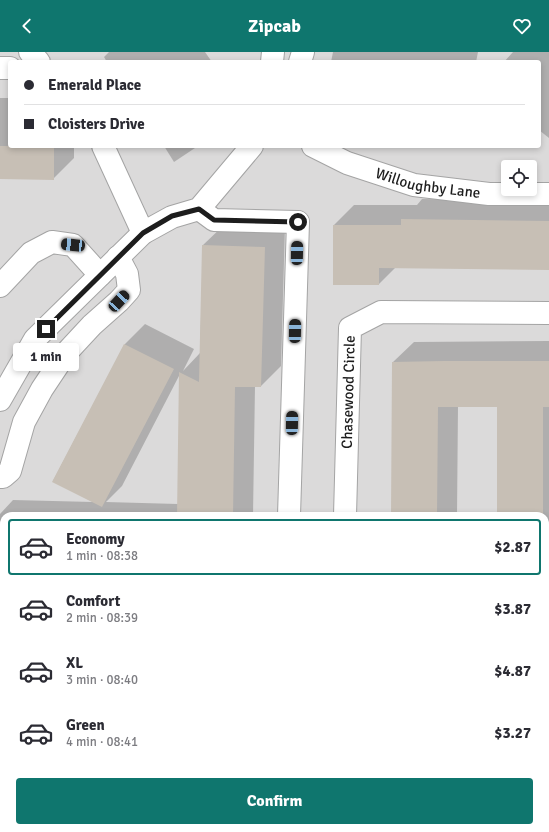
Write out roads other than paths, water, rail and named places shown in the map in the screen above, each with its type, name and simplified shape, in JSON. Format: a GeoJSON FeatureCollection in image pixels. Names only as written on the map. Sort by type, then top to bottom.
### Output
{"type":"FeatureCollection","features":[{"type":"Feature","properties":{"kind":"lane"},"geometry":{"type":"LineString","coordinates":[[30,52],[37,60]]}},
{"type":"Feature","properties":{"kind":"lane"},"geometry":{"type":"LineString","coordinates":[[104,148],[143,233]]}},
{"type":"Feature","properties":{"kind":"lane"},"geometry":{"type":"LineString","coordinates":[[1,396],[34,339],[143,233],[172,216],[199,209],[250,148]]}},
{"type":"Feature","properties":{"kind":"lane","name":"Willoughby Lane"},"geometry":{"type":"LineString","coordinates":[[317,148],[347,163],[414,185],[490,194],[549,194]]}},
{"type":"Feature","properties":{"kind":"lane"},"geometry":{"type":"LineString","coordinates":[[199,209],[214,220],[298,222],[290,512]]}},
{"type":"Feature","properties":{"kind":"lane"},"geometry":{"type":"LineString","coordinates":[[0,286],[31,254],[52,242],[73,245],[100,275]]}},
{"type":"Feature","properties":{"kind":"lane"},"geometry":{"type":"LineString","coordinates":[[0,477],[3,477],[10,471],[24,422],[42,388],[72,347],[92,325],[129,290],[127,274],[118,257]]}},
{"type":"Feature","properties":{"kind":"lane","name":"Chasewood Circle"},"geometry":{"type":"LineString","coordinates":[[345,512],[350,328],[381,312],[549,313]]}}]}
